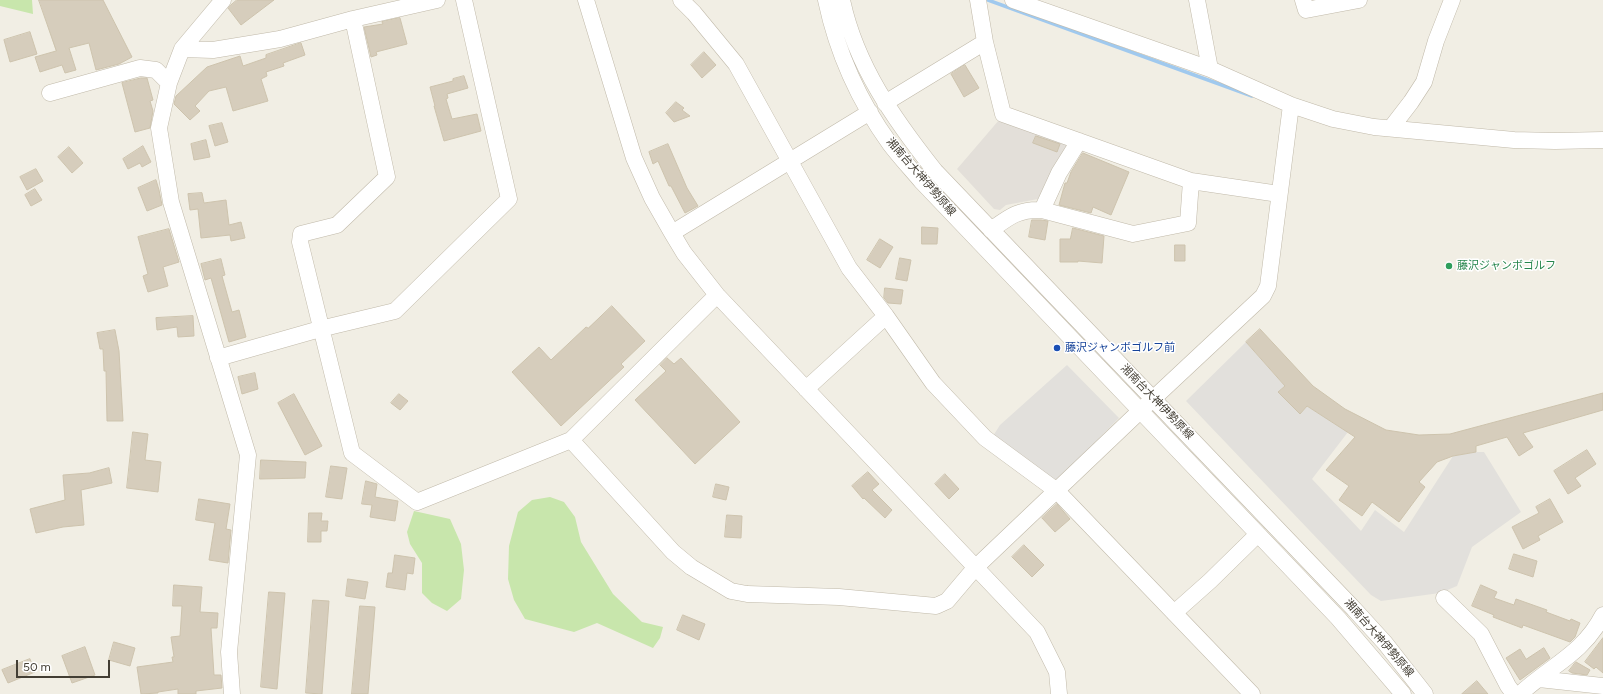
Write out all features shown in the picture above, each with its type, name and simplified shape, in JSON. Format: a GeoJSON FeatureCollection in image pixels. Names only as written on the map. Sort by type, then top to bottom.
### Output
{"type":"FeatureCollection","features":[{"type":"Feature","properties":{"kind":"street"},"geometry":{"type":"LineString","coordinates":[[223,0],[182,49],[169,83],[159,128],[171,202],[248,455],[230,652],[232,694]]}},
{"type":"Feature","properties":{"kind":"street"},"geometry":{"type":"LineString","coordinates":[[182,49],[213,50],[280,39],[353,19],[437,0]]}},
{"type":"Feature","properties":{"kind":"street"},"geometry":{"type":"LineString","coordinates":[[218,358],[320,329],[395,311],[509,199],[464,0]]}},
{"type":"Feature","properties":{"kind":"street"},"geometry":{"type":"LineString","coordinates":[[586,0],[634,158],[652,198],[684,253],[717,296],[1037,632],[1057,672],[1059,694]]}},
{"type":"Feature","properties":{"kind":"street"},"geometry":{"type":"LineString","coordinates":[[681,0],[694,13],[736,64],[848,268],[886,316],[933,383],[985,438],[1057,490],[1252,694]]}},
{"type":"Feature","properties":{"kind":"street","name":"湘南台大神伊勢原線"},"geometry":{"type":"LineString","coordinates":[[826,0],[840,51],[851,78],[890,144],[922,182],[1338,618],[1403,694]]}},
{"type":"Feature","properties":{"kind":"street","name":"湘南台大神伊勢原線"},"geometry":{"type":"LineString","coordinates":[[842,0],[854,42],[867,70],[885,103],[906,134],[935,171],[1154,398],[1354,609],[1385,643],[1425,694]]}},
{"type":"Feature","properties":{"kind":"street"},"geometry":{"type":"LineString","coordinates":[[978,0],[985,42],[1003,114],[1191,181],[1279,194]]}},
{"type":"Feature","properties":{"kind":"street"},"geometry":{"type":"LineString","coordinates":[[1013,0],[1210,70],[1291,105],[1333,118],[1374,127],[1514,140],[1603,140]]}},
{"type":"Feature","properties":{"kind":"street"},"geometry":{"type":"LineString","coordinates":[[1197,0],[1210,70]]}},
{"type":"Feature","properties":{"kind":"street"},"geometry":{"type":"LineString","coordinates":[[1303,0],[1306,10],[1359,0]]}},
{"type":"Feature","properties":{"kind":"street"},"geometry":{"type":"LineString","coordinates":[[1391,128],[1424,82],[1436,41],[1452,0]]}},
{"type":"Feature","properties":{"kind":"street"},"geometry":{"type":"LineString","coordinates":[[353,19],[387,177],[337,225],[301,234],[300,242],[320,329],[352,453],[417,502],[571,440],[717,296]]}},
{"type":"Feature","properties":{"kind":"street"},"geometry":{"type":"LineString","coordinates":[[885,103],[985,42]]}},
{"type":"Feature","properties":{"kind":"street"},"geometry":{"type":"LineString","coordinates":[[50,93],[140,68],[156,70],[169,83]]}},
{"type":"Feature","properties":{"kind":"street"},"geometry":{"type":"LineString","coordinates":[[571,440],[673,552],[691,567],[731,591],[747,594],[839,596],[936,606],[946,601],[975,568],[1263,296],[1268,286],[1291,105]]}},
{"type":"Feature","properties":{"kind":"street"},"geometry":{"type":"LineString","coordinates":[[672,233],[870,112]]}},
{"type":"Feature","properties":{"kind":"street"},"geometry":{"type":"LineString","coordinates":[[1042,210],[1059,173],[1079,141]]}},
{"type":"Feature","properties":{"kind":"street"},"geometry":{"type":"LineString","coordinates":[[991,230],[1011,215],[1023,211],[1042,210],[1133,234],[1188,224],[1191,181]]}},
{"type":"Feature","properties":{"kind":"street"},"geometry":{"type":"LineString","coordinates":[[806,389],[886,316]]}},
{"type":"Feature","properties":{"kind":"street"},"geometry":{"type":"LineString","coordinates":[[1174,613],[1258,534]]}},
{"type":"Feature","properties":{"kind":"street"},"geometry":{"type":"LineString","coordinates":[[1444,598],[1481,634],[1508,686],[1514,694]]}},
{"type":"Feature","properties":{"kind":"street"},"geometry":{"type":"LineString","coordinates":[[1520,694],[1573,654],[1588,639],[1603,615]]}},
{"type":"Feature","properties":{"kind":"street"},"geometry":{"type":"LineString","coordinates":[[1539,679],[1603,686]]}},
{"type":"Feature","properties":{"kind":"shaded area"},"geometry":{"type":"Polygon","coordinates":[[[999,120],[1066,141],[1068,147],[1051,172],[1038,199],[1006,205],[1000,210],[994,209],[957,169],[999,120]]]}},
{"type":"Feature","properties":{"kind":"shaded area"},"geometry":{"type":"Polygon","coordinates":[[[1246,342],[1285,386],[1278,392],[1300,414],[1307,406],[1348,432],[1312,479],[1361,531],[1375,510],[1404,532],[1453,456],[1476,452],[1484,452],[1521,512],[1472,547],[1457,586],[1440,593],[1381,601],[1371,595],[1186,401],[1246,342]]]}},
{"type":"Feature","properties":{"kind":"shaded area"},"geometry":{"type":"Polygon","coordinates":[[[1067,365],[1119,418],[1056,482],[993,436],[1000,425],[1067,365]]]}},
{"type":"Feature","properties":{"kind":"green space"},"geometry":{"type":"Polygon","coordinates":[[[0,0],[32,0],[33,14],[0,6],[0,0]]]}},
{"type":"Feature","properties":{"kind":"green space"},"geometry":{"type":"Polygon","coordinates":[[[550,497],[564,502],[575,517],[581,542],[613,594],[642,622],[663,627],[660,638],[653,648],[597,623],[574,632],[525,619],[514,600],[508,579],[509,546],[518,512],[532,500],[550,497]]]}},
{"type":"Feature","properties":{"kind":"green space"},"geometry":{"type":"Polygon","coordinates":[[[414,511],[450,519],[461,544],[464,570],[461,599],[447,611],[432,603],[422,593],[422,563],[410,544],[407,532],[414,511]]]}},
{"type":"Feature","properties":{"kind":"building"},"geometry":{"type":"Polygon","coordinates":[[[39,0],[103,0],[132,57],[119,64],[96,70],[89,43],[69,48],[76,70],[65,73],[62,65],[40,72],[35,57],[56,51],[39,0]]]}},
{"type":"Feature","properties":{"kind":"building"},"geometry":{"type":"Polygon","coordinates":[[[237,0],[274,0],[241,25],[228,8],[237,0]]]}},
{"type":"Feature","properties":{"kind":"building"},"geometry":{"type":"Polygon","coordinates":[[[400,18],[407,44],[376,52],[377,55],[371,57],[364,27],[383,24],[382,22],[400,18]]]}},
{"type":"Feature","properties":{"kind":"building"},"geometry":{"type":"Polygon","coordinates":[[[30,32],[37,54],[10,62],[4,40],[30,32]]]}},
{"type":"Feature","properties":{"kind":"building"},"geometry":{"type":"Polygon","coordinates":[[[301,43],[305,55],[283,63],[284,66],[266,72],[267,76],[261,79],[268,101],[233,111],[226,87],[209,91],[195,106],[200,111],[190,120],[174,104],[176,96],[207,67],[240,56],[243,66],[266,58],[266,55],[301,43]]]}},
{"type":"Feature","properties":{"kind":"building"},"geometry":{"type":"Polygon","coordinates":[[[704,52],[716,65],[702,78],[691,65],[704,52]]]}},
{"type":"Feature","properties":{"kind":"building"},"geometry":{"type":"Polygon","coordinates":[[[965,65],[979,88],[964,97],[951,74],[965,65]]]}},
{"type":"Feature","properties":{"kind":"building"},"geometry":{"type":"Polygon","coordinates":[[[464,76],[468,88],[447,94],[448,98],[446,99],[452,119],[477,114],[481,131],[444,141],[430,87],[453,81],[453,79],[464,76]]]}},
{"type":"Feature","properties":{"kind":"building"},"geometry":{"type":"Polygon","coordinates":[[[147,78],[153,100],[150,101],[153,111],[150,128],[135,132],[122,83],[147,78]]]}},
{"type":"Feature","properties":{"kind":"building"},"geometry":{"type":"Polygon","coordinates":[[[676,102],[684,108],[682,110],[690,116],[674,122],[666,113],[676,102]]]}},
{"type":"Feature","properties":{"kind":"building"},"geometry":{"type":"Polygon","coordinates":[[[222,123],[228,142],[215,146],[209,126],[222,123]]]}},
{"type":"Feature","properties":{"kind":"building"},"geometry":{"type":"Polygon","coordinates":[[[1036,136],[1060,144],[1057,152],[1033,143],[1036,136]]]}},
{"type":"Feature","properties":{"kind":"building"},"geometry":{"type":"Polygon","coordinates":[[[206,140],[210,157],[194,160],[191,144],[206,140]]]}},
{"type":"Feature","properties":{"kind":"building"},"geometry":{"type":"Polygon","coordinates":[[[668,144],[687,188],[698,206],[685,213],[671,186],[669,186],[658,161],[653,164],[649,152],[668,144]]]}},
{"type":"Feature","properties":{"kind":"building"},"geometry":{"type":"Polygon","coordinates":[[[143,146],[151,162],[142,167],[140,163],[128,169],[123,159],[143,146]]]}},
{"type":"Feature","properties":{"kind":"building"},"geometry":{"type":"Polygon","coordinates":[[[69,147],[83,163],[72,173],[58,157],[69,147]]]}},
{"type":"Feature","properties":{"kind":"building"},"geometry":{"type":"Polygon","coordinates":[[[1083,153],[1129,172],[1111,215],[1093,207],[1091,213],[1059,205],[1065,183],[1067,183],[1071,172],[1083,153]]]}},
{"type":"Feature","properties":{"kind":"building"},"geometry":{"type":"Polygon","coordinates":[[[36,169],[43,181],[27,190],[20,177],[36,169]]]}},
{"type":"Feature","properties":{"kind":"building"},"geometry":{"type":"Polygon","coordinates":[[[156,180],[162,205],[147,211],[138,188],[156,180]]]}},
{"type":"Feature","properties":{"kind":"building"},"geometry":{"type":"Polygon","coordinates":[[[35,189],[42,200],[31,206],[25,195],[35,189]]]}},
{"type":"Feature","properties":{"kind":"building"},"geometry":{"type":"Polygon","coordinates":[[[202,193],[204,203],[226,200],[229,225],[241,222],[245,238],[231,241],[230,235],[201,238],[198,209],[190,210],[188,194],[202,193]]]}},
{"type":"Feature","properties":{"kind":"building"},"geometry":{"type":"Polygon","coordinates":[[[1032,220],[1048,221],[1045,240],[1029,237],[1032,220]]]}},
{"type":"Feature","properties":{"kind":"building"},"geometry":{"type":"Polygon","coordinates":[[[922,227],[938,228],[937,244],[922,244],[922,227]]]}},
{"type":"Feature","properties":{"kind":"building"},"geometry":{"type":"Polygon","coordinates":[[[1073,228],[1104,236],[1102,263],[1078,261],[1060,262],[1060,239],[1070,239],[1073,228]]]}},
{"type":"Feature","properties":{"kind":"building"},"geometry":{"type":"Polygon","coordinates":[[[169,229],[179,262],[163,267],[168,286],[148,292],[143,276],[148,274],[138,237],[169,229]]]}},
{"type":"Feature","properties":{"kind":"building"},"geometry":{"type":"Polygon","coordinates":[[[880,239],[893,247],[880,268],[867,260],[880,239]]]}},
{"type":"Feature","properties":{"kind":"building"},"geometry":{"type":"Polygon","coordinates":[[[1175,245],[1185,245],[1185,261],[1175,261],[1175,245]]]}},
{"type":"Feature","properties":{"kind":"building"},"geometry":{"type":"Polygon","coordinates":[[[900,258],[911,260],[907,281],[896,279],[900,258]]]}},
{"type":"Feature","properties":{"kind":"building"},"geometry":{"type":"Polygon","coordinates":[[[221,259],[225,275],[222,276],[232,312],[239,310],[246,337],[229,342],[211,278],[205,280],[201,264],[221,259]]]}},
{"type":"Feature","properties":{"kind":"building"},"geometry":{"type":"Polygon","coordinates":[[[885,288],[903,290],[901,304],[888,303],[884,298],[885,288]]]}},
{"type":"Feature","properties":{"kind":"building"},"geometry":{"type":"Polygon","coordinates":[[[612,306],[645,341],[621,364],[624,367],[561,426],[512,372],[539,347],[551,360],[586,327],[588,328],[612,306]]]}},
{"type":"Feature","properties":{"kind":"building"},"geometry":{"type":"Polygon","coordinates":[[[193,316],[194,336],[178,337],[177,327],[157,330],[156,318],[193,316]]]}},
{"type":"Feature","properties":{"kind":"building"},"geometry":{"type":"Polygon","coordinates":[[[1260,329],[1313,386],[1345,409],[1386,430],[1419,435],[1450,434],[1603,393],[1603,410],[1523,433],[1533,447],[1519,456],[1507,437],[1476,446],[1476,452],[1453,456],[1437,462],[1419,482],[1425,487],[1399,522],[1372,502],[1362,516],[1339,500],[1349,486],[1326,470],[1355,437],[1307,406],[1300,414],[1278,392],[1285,386],[1246,342],[1260,329]]]}},
{"type":"Feature","properties":{"kind":"building"},"geometry":{"type":"Polygon","coordinates":[[[115,330],[119,351],[123,421],[107,421],[106,371],[104,371],[103,349],[100,349],[97,333],[115,330]]]}},
{"type":"Feature","properties":{"kind":"building"},"geometry":{"type":"Polygon","coordinates":[[[667,358],[674,364],[681,358],[740,422],[695,464],[635,400],[666,371],[660,365],[667,358]]]}},
{"type":"Feature","properties":{"kind":"building"},"geometry":{"type":"Polygon","coordinates":[[[255,373],[258,389],[242,394],[238,377],[255,373]]]}},
{"type":"Feature","properties":{"kind":"building"},"geometry":{"type":"Polygon","coordinates":[[[294,394],[322,446],[305,455],[278,403],[294,394]]]}},
{"type":"Feature","properties":{"kind":"building"},"geometry":{"type":"Polygon","coordinates":[[[399,394],[408,401],[400,410],[391,403],[399,394]]]}},
{"type":"Feature","properties":{"kind":"building"},"geometry":{"type":"Polygon","coordinates":[[[133,432],[148,434],[145,460],[161,462],[158,492],[127,488],[133,432]]]}},
{"type":"Feature","properties":{"kind":"building"},"geometry":{"type":"Polygon","coordinates":[[[1587,450],[1596,464],[1575,478],[1581,486],[1568,494],[1554,471],[1587,450]]]}},
{"type":"Feature","properties":{"kind":"building"},"geometry":{"type":"Polygon","coordinates":[[[261,460],[306,462],[305,478],[260,479],[261,460]]]}},
{"type":"Feature","properties":{"kind":"building"},"geometry":{"type":"Polygon","coordinates":[[[331,466],[347,468],[342,499],[326,497],[331,466]]]}},
{"type":"Feature","properties":{"kind":"building"},"geometry":{"type":"Polygon","coordinates":[[[109,468],[112,483],[81,490],[84,525],[63,527],[36,533],[30,509],[65,500],[63,475],[89,473],[109,468]]]}},
{"type":"Feature","properties":{"kind":"building"},"geometry":{"type":"Polygon","coordinates":[[[868,472],[879,484],[872,490],[892,510],[885,518],[864,498],[863,499],[852,486],[868,472]]]}},
{"type":"Feature","properties":{"kind":"building"},"geometry":{"type":"Polygon","coordinates":[[[945,474],[959,489],[949,499],[935,484],[945,474]]]}},
{"type":"Feature","properties":{"kind":"building"},"geometry":{"type":"Polygon","coordinates":[[[366,481],[377,484],[375,497],[398,501],[395,521],[370,517],[372,505],[362,504],[366,481]]]}},
{"type":"Feature","properties":{"kind":"building"},"geometry":{"type":"Polygon","coordinates":[[[716,484],[729,487],[726,500],[713,497],[716,484]]]}},
{"type":"Feature","properties":{"kind":"building"},"geometry":{"type":"Polygon","coordinates":[[[199,499],[230,504],[226,529],[231,530],[228,563],[209,560],[215,523],[196,520],[199,499]]]}},
{"type":"Feature","properties":{"kind":"building"},"geometry":{"type":"Polygon","coordinates":[[[1550,499],[1563,522],[1538,536],[1540,540],[1523,549],[1512,527],[1539,513],[1536,507],[1550,499]]]}},
{"type":"Feature","properties":{"kind":"building"},"geometry":{"type":"Polygon","coordinates":[[[1057,504],[1070,519],[1055,532],[1042,518],[1057,504]]]}},
{"type":"Feature","properties":{"kind":"building"},"geometry":{"type":"Polygon","coordinates":[[[309,513],[322,513],[321,521],[328,521],[327,531],[321,531],[321,542],[308,542],[309,513]]]}},
{"type":"Feature","properties":{"kind":"building"},"geometry":{"type":"Polygon","coordinates":[[[727,515],[742,516],[741,538],[725,537],[727,515]]]}},
{"type":"Feature","properties":{"kind":"building"},"geometry":{"type":"Polygon","coordinates":[[[1024,545],[1044,565],[1032,577],[1012,557],[1024,545]]]}},
{"type":"Feature","properties":{"kind":"building"},"geometry":{"type":"Polygon","coordinates":[[[1514,554],[1537,561],[1533,577],[1509,569],[1514,554]]]}},
{"type":"Feature","properties":{"kind":"building"},"geometry":{"type":"Polygon","coordinates":[[[395,555],[415,558],[413,574],[407,573],[405,590],[386,587],[388,573],[392,573],[395,555]]]}},
{"type":"Feature","properties":{"kind":"building"},"geometry":{"type":"Polygon","coordinates":[[[348,579],[368,582],[365,599],[346,596],[348,579]]]}},
{"type":"Feature","properties":{"kind":"building"},"geometry":{"type":"Polygon","coordinates":[[[174,585],[202,587],[200,612],[218,613],[217,628],[211,628],[214,675],[221,675],[222,688],[196,691],[196,694],[178,694],[178,689],[158,693],[141,694],[137,667],[173,662],[172,657],[174,657],[171,637],[180,636],[182,606],[173,606],[174,585]]]}},
{"type":"Feature","properties":{"kind":"building"},"geometry":{"type":"Polygon","coordinates":[[[1481,585],[1497,592],[1494,598],[1514,605],[1516,599],[1547,610],[1546,612],[1570,621],[1571,619],[1580,623],[1575,637],[1570,642],[1523,625],[1522,628],[1493,617],[1494,615],[1472,606],[1481,585]]]}},
{"type":"Feature","properties":{"kind":"building"},"geometry":{"type":"Polygon","coordinates":[[[269,592],[285,593],[277,689],[261,687],[269,592]]]}},
{"type":"Feature","properties":{"kind":"building"},"geometry":{"type":"Polygon","coordinates":[[[313,600],[329,601],[322,694],[306,693],[313,600]]]}},
{"type":"Feature","properties":{"kind":"building"},"geometry":{"type":"Polygon","coordinates":[[[360,606],[375,607],[368,694],[352,694],[360,606]]]}},
{"type":"Feature","properties":{"kind":"building"},"geometry":{"type":"Polygon","coordinates":[[[683,615],[705,624],[699,640],[677,630],[683,615]]]}},
{"type":"Feature","properties":{"kind":"building"},"geometry":{"type":"Polygon","coordinates":[[[1603,638],[1603,673],[1596,667],[1594,669],[1585,662],[1603,638]]]}},
{"type":"Feature","properties":{"kind":"building"},"geometry":{"type":"Polygon","coordinates":[[[114,642],[135,648],[130,666],[109,660],[114,642]]]}},
{"type":"Feature","properties":{"kind":"building"},"geometry":{"type":"Polygon","coordinates":[[[85,647],[95,675],[72,683],[62,656],[85,647]]]}},
{"type":"Feature","properties":{"kind":"building"},"geometry":{"type":"Polygon","coordinates":[[[1544,648],[1550,658],[1520,680],[1506,658],[1520,649],[1526,659],[1544,648]]]}},
{"type":"Feature","properties":{"kind":"building"},"geometry":{"type":"Polygon","coordinates":[[[30,659],[35,672],[8,683],[2,670],[30,659]]]}},
{"type":"Feature","properties":{"kind":"building"},"geometry":{"type":"Polygon","coordinates":[[[1576,662],[1590,670],[1587,675],[1572,673],[1569,671],[1576,662]]]}},
{"type":"Feature","properties":{"kind":"building"},"geometry":{"type":"Polygon","coordinates":[[[1477,681],[1488,694],[1462,694],[1477,681]]]}},
{"type":"Feature","properties":{"kind":"waterway"},"geometry":{"type":"LineString","coordinates":[[988,0],[1252,96]]}},
{"type":"Feature","properties":{"kind":"place","name":"藤沢ジャンボゴルフ"},"geometry":{"type":"Point","coordinates":[1449,266]}},
{"type":"Feature","properties":{"kind":"place","name":"藤沢ジャンボゴルフ前"},"geometry":{"type":"Point","coordinates":[1057,348]}}]}
